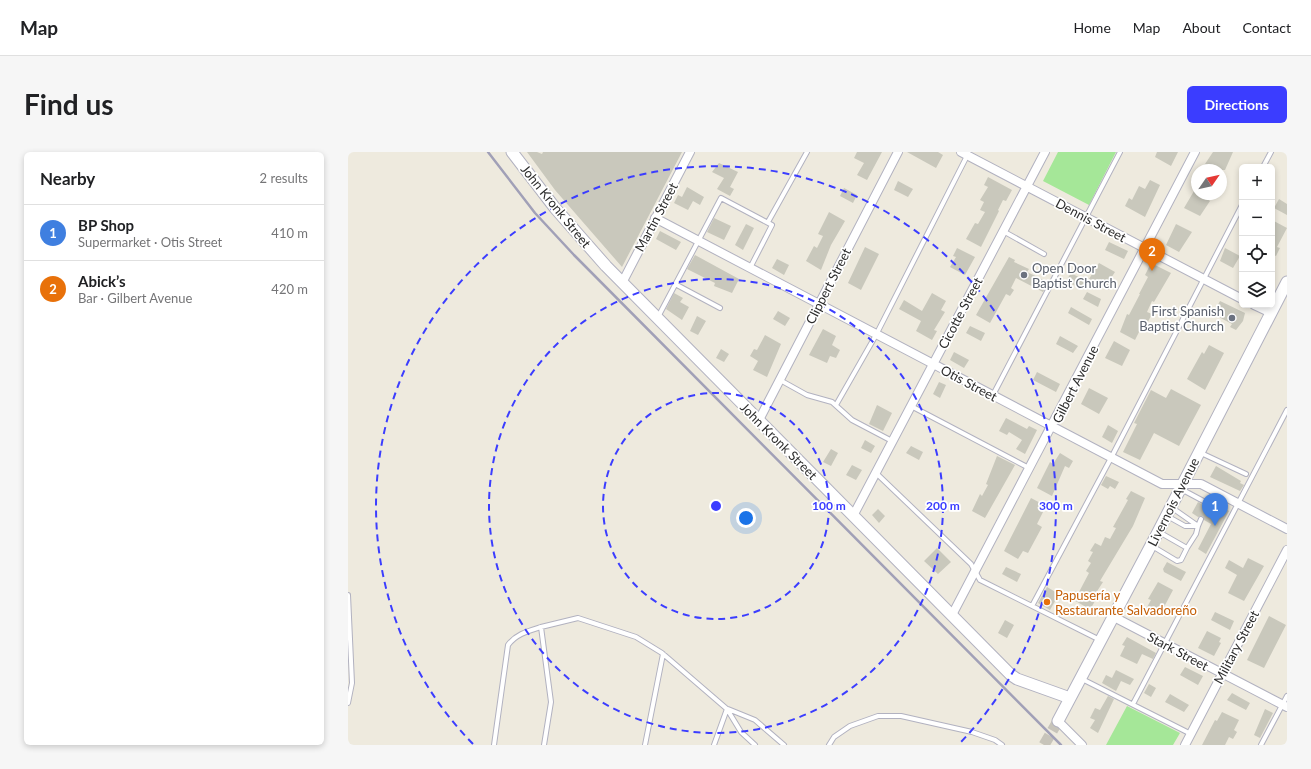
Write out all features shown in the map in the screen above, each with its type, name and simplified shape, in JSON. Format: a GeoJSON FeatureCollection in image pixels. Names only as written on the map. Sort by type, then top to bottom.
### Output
{"type":"FeatureCollection","features":[{"type":"Feature","properties":{"kind":"street","name":"John Kronk Street"},"geometry":{"type":"LineString","coordinates":[[512,152],[564,218],[622,283],[1012,675],[1017,679],[1070,698]]}},
{"type":"Feature","properties":{"kind":"street","name":"Martin Street"},"geometry":{"type":"LineString","coordinates":[[622,283],[690,152]]}},
{"type":"Feature","properties":{"kind":"street","name":"Clippert Street"},"geometry":{"type":"LineString","coordinates":[[759,420],[818,303],[898,152]]}},
{"type":"Feature","properties":{"kind":"street","name":"Cicotte Street"},"geometry":{"type":"LineString","coordinates":[[853,516],[1044,152]]}},
{"type":"Feature","properties":{"kind":"street","name":"Gilbert Avenue"},"geometry":{"type":"LineString","coordinates":[[952,615],[976,572],[1195,152]]}},
{"type":"Feature","properties":{"kind":"street","name":"Dennis Street"},"geometry":{"type":"LineString","coordinates":[[966,153],[1239,298]]}},
{"type":"Feature","properties":{"kind":"street","name":"Otis Street"},"geometry":{"type":"LineString","coordinates":[[655,218],[1162,484],[1181,486],[1201,484],[1287,529]]}},
{"type":"Feature","properties":{"kind":"street","name":"Livernois Avenue"},"geometry":{"type":"LineString","coordinates":[[1058,721],[1112,616],[1158,532],[1287,282]]}},
{"type":"Feature","properties":{"kind":"street"},"geometry":{"type":"LineString","coordinates":[[1260,308],[1271,313]]}},
{"type":"Feature","properties":{"kind":"street","name":"Military Street"},"geometry":{"type":"LineString","coordinates":[[1185,745],[1287,550]]}},
{"type":"Feature","properties":{"kind":"street","name":"Stark Street"},"geometry":{"type":"LineString","coordinates":[[1112,616],[1285,706]]}},
{"type":"Feature","properties":{"kind":"street"},"geometry":{"type":"LineString","coordinates":[[1058,721],[1082,745]]}},
{"type":"Feature","properties":{"kind":"lane"},"geometry":{"type":"LineString","coordinates":[[768,222],[807,152]]}},
{"type":"Feature","properties":{"kind":"lane"},"geometry":{"type":"LineString","coordinates":[[993,396],[1120,152]]}},
{"type":"Feature","properties":{"kind":"lane"},"geometry":{"type":"LineString","coordinates":[[1264,164],[1271,152]]}},
{"type":"Feature","properties":{"kind":"lane"},"geometry":{"type":"LineString","coordinates":[[836,405],[876,334],[966,153]]}},
{"type":"Feature","properties":{"kind":"lane"},"geometry":{"type":"LineString","coordinates":[[657,319],[721,198],[772,225],[750,268]]}},
{"type":"Feature","properties":{"kind":"lane"},"geometry":{"type":"LineString","coordinates":[[1032,606],[1111,458],[1202,279],[1239,211]]}},
{"type":"Feature","properties":{"kind":"lane"},"geometry":{"type":"LineString","coordinates":[[1003,231],[1044,254]]}},
{"type":"Feature","properties":{"kind":"lane"},"geometry":{"type":"LineString","coordinates":[[675,284],[720,308]]}},
{"type":"Feature","properties":{"kind":"lane"},"geometry":{"type":"LineString","coordinates":[[779,380],[807,395],[836,405],[852,420],[892,440]]}},
{"type":"Feature","properties":{"kind":"lane"},"geometry":{"type":"LineString","coordinates":[[911,406],[1030,468]]}},
{"type":"Feature","properties":{"kind":"lane"},"geometry":{"type":"LineString","coordinates":[[1133,704],[1287,410]]}},
{"type":"Feature","properties":{"kind":"lane"},"geometry":{"type":"LineString","coordinates":[[1198,452],[1246,474]]}},
{"type":"Feature","properties":{"kind":"lane"},"geometry":{"type":"LineString","coordinates":[[875,473],[970,563],[980,580],[1100,640]]}},
{"type":"Feature","properties":{"kind":"lane"},"geometry":{"type":"LineString","coordinates":[[1181,486],[1208,506],[1216,492]]}},
{"type":"Feature","properties":{"kind":"lane"},"geometry":{"type":"LineString","coordinates":[[1168,511],[1198,526]]}},
{"type":"Feature","properties":{"kind":"lane"},"geometry":{"type":"LineString","coordinates":[[1168,511],[1185,526],[1198,526]]}},
{"type":"Feature","properties":{"kind":"lane"},"geometry":{"type":"LineString","coordinates":[[1151,545],[1177,560],[1181,560],[1196,534],[1202,519]]}},
{"type":"Feature","properties":{"kind":"lane"},"geometry":{"type":"LineString","coordinates":[[1158,532],[1187,548]]}},
{"type":"Feature","properties":{"kind":"lane"},"geometry":{"type":"LineString","coordinates":[[348,595],[352,682],[348,703]]}},
{"type":"Feature","properties":{"kind":"lane"},"geometry":{"type":"LineString","coordinates":[[494,745],[508,645],[517,636],[540,626],[578,618],[636,637],[663,654],[728,709],[755,720],[784,745]]}},
{"type":"Feature","properties":{"kind":"lane"},"geometry":{"type":"LineString","coordinates":[[540,626],[551,702],[544,745]]}},
{"type":"Feature","properties":{"kind":"lane"},"geometry":{"type":"LineString","coordinates":[[645,745],[663,654]]}},
{"type":"Feature","properties":{"kind":"lane"},"geometry":{"type":"LineString","coordinates":[[1080,678],[1191,734]]}},
{"type":"Feature","properties":{"kind":"lane"},"geometry":{"type":"LineString","coordinates":[[1261,745],[1285,706],[1287,696]]}},
{"type":"Feature","properties":{"kind":"lane"},"geometry":{"type":"LineString","coordinates":[[714,745],[728,709]]}},
{"type":"Feature","properties":{"kind":"lane"},"geometry":{"type":"LineString","coordinates":[[728,709],[741,732],[755,745]]}},
{"type":"Feature","properties":{"kind":"lane"},"geometry":{"type":"LineString","coordinates":[[829,745],[834,736],[850,726],[878,716],[901,716],[972,732],[995,740],[1002,745]]}},
{"type":"Feature","properties":{"kind":"green space"},"geometry":{"type":"Polygon","coordinates":[[[1058,152],[1116,152],[1089,205],[1043,181],[1058,152]]]}},
{"type":"Feature","properties":{"kind":"green space"},"geometry":{"type":"Polygon","coordinates":[[[1127,706],[1180,733],[1173,745],[1106,745],[1127,706]]]}},
{"type":"Feature","properties":{"kind":"building"},"geometry":{"type":"Polygon","coordinates":[[[527,152],[537,152],[542,154],[543,152],[682,152],[622,267],[555,190],[527,152]]]}},
{"type":"Feature","properties":{"kind":"building"},"geometry":{"type":"Polygon","coordinates":[[[857,152],[882,152],[867,180],[857,175],[864,163],[854,158],[857,152]]]}},
{"type":"Feature","properties":{"kind":"building"},"geometry":{"type":"Polygon","coordinates":[[[907,152],[938,152],[943,155],[936,168],[907,152]]]}},
{"type":"Feature","properties":{"kind":"building"},"geometry":{"type":"Polygon","coordinates":[[[1157,152],[1178,152],[1171,166],[1155,157],[1157,152]]]}},
{"type":"Feature","properties":{"kind":"building"},"geometry":{"type":"Polygon","coordinates":[[[1213,152],[1233,152],[1227,166],[1227,164],[1205,164],[1213,152]]]}},
{"type":"Feature","properties":{"kind":"building"},"geometry":{"type":"Polygon","coordinates":[[[719,163],[738,172],[730,187],[734,189],[730,196],[717,189],[724,178],[712,172],[719,163]]]}},
{"type":"Feature","properties":{"kind":"building"},"geometry":{"type":"Polygon","coordinates":[[[988,177],[1012,190],[1006,201],[1003,200],[981,247],[966,239],[975,223],[978,224],[985,212],[980,210],[984,202],[980,200],[988,187],[984,185],[988,177]]]}},
{"type":"Feature","properties":{"kind":"building"},"geometry":{"type":"Polygon","coordinates":[[[1150,180],[1160,185],[1145,217],[1125,206],[1129,198],[1132,200],[1139,186],[1145,189],[1150,180]]]}},
{"type":"Feature","properties":{"kind":"building"},"geometry":{"type":"Polygon","coordinates":[[[898,181],[913,189],[908,197],[894,190],[898,181]]]}},
{"type":"Feature","properties":{"kind":"building"},"geometry":{"type":"Polygon","coordinates":[[[687,187],[704,197],[700,205],[693,201],[688,210],[674,203],[678,195],[682,197],[687,187]]]}},
{"type":"Feature","properties":{"kind":"building"},"geometry":{"type":"Polygon","coordinates":[[[844,188],[857,195],[853,203],[840,196],[844,188]]]}},
{"type":"Feature","properties":{"kind":"building"},"geometry":{"type":"Polygon","coordinates":[[[1191,196],[1191,200],[1210,201],[1200,216],[1184,208],[1191,196]]]}},
{"type":"Feature","properties":{"kind":"building"},"geometry":{"type":"Polygon","coordinates":[[[1279,199],[1287,204],[1287,215],[1275,209],[1279,199]]]}},
{"type":"Feature","properties":{"kind":"building"},"geometry":{"type":"Polygon","coordinates":[[[829,212],[845,221],[831,245],[821,270],[806,261],[814,246],[817,248],[823,236],[818,234],[829,212]]]}},
{"type":"Feature","properties":{"kind":"building"},"geometry":{"type":"Polygon","coordinates":[[[714,218],[731,226],[724,240],[707,232],[714,218]]]}},
{"type":"Feature","properties":{"kind":"building"},"geometry":{"type":"Polygon","coordinates":[[[1275,222],[1287,228],[1277,247],[1280,248],[1276,256],[1275,222]]]}},
{"type":"Feature","properties":{"kind":"building"},"geometry":{"type":"Polygon","coordinates":[[[746,224],[754,228],[743,250],[735,245],[746,224]]]}},
{"type":"Feature","properties":{"kind":"building"},"geometry":{"type":"Polygon","coordinates":[[[1176,224],[1192,232],[1179,252],[1166,245],[1176,224]]]}},
{"type":"Feature","properties":{"kind":"building"},"geometry":{"type":"Polygon","coordinates":[[[660,231],[681,242],[676,250],[656,239],[660,231]]]}},
{"type":"Feature","properties":{"kind":"building"},"geometry":{"type":"Polygon","coordinates":[[[1109,242],[1128,251],[1124,259],[1105,250],[1109,242]]]}},
{"type":"Feature","properties":{"kind":"building"},"geometry":{"type":"Polygon","coordinates":[[[865,247],[879,254],[861,290],[848,283],[865,247]]]}},
{"type":"Feature","properties":{"kind":"building"},"geometry":{"type":"Polygon","coordinates":[[[957,248],[975,257],[965,275],[950,267],[956,257],[953,256],[957,248]]]}},
{"type":"Feature","properties":{"kind":"building"},"geometry":{"type":"Polygon","coordinates":[[[1225,248],[1239,255],[1233,268],[1220,261],[1225,248]]]}},
{"type":"Feature","properties":{"kind":"building"},"geometry":{"type":"Polygon","coordinates":[[[695,255],[739,279],[732,293],[714,286],[715,283],[687,269],[695,255]]]}},
{"type":"Feature","properties":{"kind":"building"},"geometry":{"type":"Polygon","coordinates":[[[1009,257],[1015,260],[1014,262],[1029,269],[1027,272],[1048,282],[1043,292],[1016,278],[1011,288],[1014,290],[1010,296],[1006,294],[990,323],[976,315],[1009,257]]]}},
{"type":"Feature","properties":{"kind":"building"},"geometry":{"type":"Polygon","coordinates":[[[777,259],[789,265],[784,275],[772,268],[777,259]]]}},
{"type":"Feature","properties":{"kind":"building"},"geometry":{"type":"Polygon","coordinates":[[[1099,263],[1115,272],[1109,281],[1113,283],[1109,290],[1089,279],[1099,263]]]}},
{"type":"Feature","properties":{"kind":"building"},"geometry":{"type":"Polygon","coordinates":[[[1151,263],[1171,273],[1154,302],[1152,301],[1147,312],[1152,314],[1143,331],[1140,330],[1135,340],[1120,332],[1127,314],[1129,315],[1148,277],[1145,275],[1151,263]]]}},
{"type":"Feature","properties":{"kind":"building"},"geometry":{"type":"Polygon","coordinates":[[[1071,273],[1086,281],[1082,289],[1066,281],[1071,273]]]}},
{"type":"Feature","properties":{"kind":"building"},"geometry":{"type":"Polygon","coordinates":[[[1087,292],[1101,299],[1098,307],[1083,299],[1087,292]]]}},
{"type":"Feature","properties":{"kind":"building"},"geometry":{"type":"Polygon","coordinates":[[[674,293],[683,298],[680,302],[689,307],[682,320],[666,309],[674,293]]]}},
{"type":"Feature","properties":{"kind":"building"},"geometry":{"type":"Polygon","coordinates":[[[932,293],[946,301],[941,310],[945,312],[934,330],[937,331],[932,340],[916,331],[921,321],[899,309],[904,300],[922,311],[932,293]]]}},
{"type":"Feature","properties":{"kind":"building","name":"First Spanish Baptist Church"},"geometry":{"type":"Polygon","coordinates":[[[1220,301],[1245,313],[1243,321],[1236,330],[1230,327],[1232,324],[1213,314],[1220,301]]]}},
{"type":"Feature","properties":{"kind":"building"},"geometry":{"type":"Polygon","coordinates":[[[1071,307],[1092,319],[1089,325],[1068,313],[1071,307]]]}},
{"type":"Feature","properties":{"kind":"building"},"geometry":{"type":"Polygon","coordinates":[[[778,311],[790,318],[785,326],[773,319],[778,311]]]}},
{"type":"Feature","properties":{"kind":"building"},"geometry":{"type":"Polygon","coordinates":[[[697,316],[706,321],[698,335],[690,331],[697,316]]]}},
{"type":"Feature","properties":{"kind":"building"},"geometry":{"type":"Polygon","coordinates":[[[970,326],[985,333],[981,341],[966,333],[970,326]]]}},
{"type":"Feature","properties":{"kind":"building"},"geometry":{"type":"Polygon","coordinates":[[[823,329],[836,336],[832,345],[840,350],[836,358],[830,356],[827,363],[809,355],[823,329]]]}},
{"type":"Feature","properties":{"kind":"building"},"geometry":{"type":"Polygon","coordinates":[[[765,335],[781,344],[767,377],[753,370],[758,361],[750,356],[754,349],[757,350],[765,335]]]}},
{"type":"Feature","properties":{"kind":"building"},"geometry":{"type":"Polygon","coordinates":[[[1060,336],[1078,346],[1073,353],[1056,344],[1060,336]]]}},
{"type":"Feature","properties":{"kind":"building"},"geometry":{"type":"Polygon","coordinates":[[[1114,341],[1130,350],[1122,366],[1105,358],[1114,341]]]}},
{"type":"Feature","properties":{"kind":"building"},"geometry":{"type":"Polygon","coordinates":[[[1209,345],[1224,353],[1205,390],[1187,379],[1202,352],[1204,354],[1209,345]]]}},
{"type":"Feature","properties":{"kind":"building"},"geometry":{"type":"Polygon","coordinates":[[[721,349],[729,354],[724,362],[716,358],[721,349]]]}},
{"type":"Feature","properties":{"kind":"building"},"geometry":{"type":"Polygon","coordinates":[[[954,352],[969,360],[964,368],[950,360],[954,352]]]}},
{"type":"Feature","properties":{"kind":"building"},"geometry":{"type":"Polygon","coordinates":[[[1037,372],[1060,384],[1056,392],[1033,380],[1037,372]]]}},
{"type":"Feature","properties":{"kind":"building"},"geometry":{"type":"Polygon","coordinates":[[[939,382],[946,385],[940,398],[933,394],[939,382]]]}},
{"type":"Feature","properties":{"kind":"building"},"geometry":{"type":"Polygon","coordinates":[[[1089,388],[1108,398],[1099,414],[1081,404],[1089,388]]]}},
{"type":"Feature","properties":{"kind":"building"},"geometry":{"type":"Polygon","coordinates":[[[1171,389],[1201,405],[1179,446],[1154,433],[1140,460],[1123,452],[1137,424],[1134,423],[1151,390],[1166,398],[1171,389]]]}},
{"type":"Feature","properties":{"kind":"building"},"geometry":{"type":"Polygon","coordinates":[[[877,405],[892,413],[883,431],[869,424],[877,405]]]}},
{"type":"Feature","properties":{"kind":"building"},"geometry":{"type":"Polygon","coordinates":[[[1006,418],[1027,429],[1029,426],[1037,430],[1025,454],[1016,449],[1022,440],[1009,432],[1007,435],[999,431],[1006,418]]]}},
{"type":"Feature","properties":{"kind":"building"},"geometry":{"type":"Polygon","coordinates":[[[1108,425],[1118,431],[1112,443],[1102,437],[1108,425]]]}},
{"type":"Feature","properties":{"kind":"building"},"geometry":{"type":"Polygon","coordinates":[[[865,440],[875,446],[871,453],[861,448],[865,440]]]}},
{"type":"Feature","properties":{"kind":"building"},"geometry":{"type":"Polygon","coordinates":[[[911,446],[923,452],[919,460],[906,453],[911,446]]]}},
{"type":"Feature","properties":{"kind":"building"},"geometry":{"type":"Polygon","coordinates":[[[831,449],[838,453],[831,466],[823,462],[831,449]]]}},
{"type":"Feature","properties":{"kind":"building"},"geometry":{"type":"Polygon","coordinates":[[[1060,453],[1073,461],[1069,468],[1065,466],[1052,496],[1037,488],[1050,462],[1053,464],[1060,453]]]}},
{"type":"Feature","properties":{"kind":"building"},"geometry":{"type":"Polygon","coordinates":[[[997,456],[1015,465],[985,518],[972,511],[980,494],[982,496],[988,485],[986,484],[997,456]]]}},
{"type":"Feature","properties":{"kind":"building"},"geometry":{"type":"Polygon","coordinates":[[[852,465],[862,470],[856,480],[846,475],[852,465]]]}},
{"type":"Feature","properties":{"kind":"building"},"geometry":{"type":"Polygon","coordinates":[[[1216,466],[1241,481],[1240,483],[1244,485],[1240,491],[1210,477],[1216,466]]]}},
{"type":"Feature","properties":{"kind":"building"},"geometry":{"type":"Polygon","coordinates":[[[1106,476],[1119,482],[1115,489],[1110,486],[1108,489],[1101,485],[1106,476]]]}},
{"type":"Feature","properties":{"kind":"building"},"geometry":{"type":"Polygon","coordinates":[[[1131,491],[1145,498],[1133,526],[1100,581],[1103,582],[1092,599],[1095,601],[1091,608],[1086,607],[1072,599],[1076,591],[1079,592],[1089,573],[1086,571],[1091,563],[1088,561],[1093,552],[1090,551],[1095,543],[1101,546],[1105,537],[1110,539],[1116,528],[1113,527],[1128,500],[1126,499],[1131,491]]]}},
{"type":"Feature","properties":{"kind":"building"},"geometry":{"type":"Polygon","coordinates":[[[1031,498],[1046,506],[1037,524],[1042,527],[1028,553],[1023,551],[1018,559],[1004,551],[1031,498]]]}},
{"type":"Feature","properties":{"kind":"building"},"geometry":{"type":"Polygon","coordinates":[[[1198,502],[1205,506],[1207,510],[1211,509],[1217,513],[1221,506],[1229,511],[1206,554],[1198,549],[1211,524],[1204,520],[1203,516],[1198,517],[1192,513],[1198,502]]]}},
{"type":"Feature","properties":{"kind":"building"},"geometry":{"type":"Polygon","coordinates":[[[878,509],[885,516],[879,523],[872,515],[878,509]]]}},
{"type":"Feature","properties":{"kind":"building"},"geometry":{"type":"Polygon","coordinates":[[[937,548],[951,562],[938,574],[924,561],[937,548]]]}},
{"type":"Feature","properties":{"kind":"building"},"geometry":{"type":"Polygon","coordinates":[[[1248,558],[1264,566],[1244,601],[1228,593],[1237,575],[1225,568],[1229,560],[1243,568],[1248,558]]]}},
{"type":"Feature","properties":{"kind":"building"},"geometry":{"type":"Polygon","coordinates":[[[1167,562],[1186,572],[1181,581],[1164,572],[1163,569],[1167,562]]]}},
{"type":"Feature","properties":{"kind":"building"},"geometry":{"type":"Polygon","coordinates":[[[1006,567],[1021,574],[1017,582],[1002,574],[1006,567]]]}},
{"type":"Feature","properties":{"kind":"building"},"geometry":{"type":"Polygon","coordinates":[[[1158,582],[1173,590],[1164,607],[1162,606],[1157,615],[1146,609],[1151,600],[1148,599],[1158,582]]]}},
{"type":"Feature","properties":{"kind":"building"},"geometry":{"type":"Polygon","coordinates":[[[1047,587],[1059,594],[1050,610],[1038,603],[1047,587]]]}},
{"type":"Feature","properties":{"kind":"building"},"geometry":{"type":"Polygon","coordinates":[[[1215,612],[1234,621],[1230,630],[1211,620],[1215,612]]]}},
{"type":"Feature","properties":{"kind":"building"},"geometry":{"type":"Polygon","coordinates":[[[1269,616],[1286,625],[1264,668],[1247,660],[1269,616]]]}},
{"type":"Feature","properties":{"kind":"building"},"geometry":{"type":"Polygon","coordinates":[[[1005,620],[1014,625],[1007,638],[998,633],[1005,620]]]}},
{"type":"Feature","properties":{"kind":"building"},"geometry":{"type":"Polygon","coordinates":[[[1207,631],[1221,638],[1219,642],[1221,643],[1214,656],[1198,648],[1207,631]]]}},
{"type":"Feature","properties":{"kind":"building"},"geometry":{"type":"Polygon","coordinates":[[[1127,637],[1156,653],[1153,659],[1142,654],[1137,664],[1120,656],[1125,646],[1122,645],[1127,637]]]}},
{"type":"Feature","properties":{"kind":"building"},"geometry":{"type":"Polygon","coordinates":[[[1185,667],[1203,676],[1198,685],[1180,675],[1185,667]]]}},
{"type":"Feature","properties":{"kind":"building"},"geometry":{"type":"Polygon","coordinates":[[[1116,670],[1134,679],[1130,685],[1121,681],[1116,691],[1102,683],[1106,675],[1112,678],[1116,670]]]}},
{"type":"Feature","properties":{"kind":"building"},"geometry":{"type":"Polygon","coordinates":[[[1149,684],[1156,688],[1151,697],[1144,693],[1149,684]]]}},
{"type":"Feature","properties":{"kind":"building"},"geometry":{"type":"Polygon","coordinates":[[[1232,693],[1250,703],[1246,710],[1227,700],[1232,693]]]}},
{"type":"Feature","properties":{"kind":"building"},"geometry":{"type":"Polygon","coordinates":[[[1170,694],[1189,705],[1184,712],[1165,702],[1170,694]]]}},
{"type":"Feature","properties":{"kind":"building"},"geometry":{"type":"Polygon","coordinates":[[[1108,696],[1114,699],[1098,733],[1090,728],[1095,720],[1090,718],[1095,708],[1100,710],[1108,696]]]}},
{"type":"Feature","properties":{"kind":"building"},"geometry":{"type":"Polygon","coordinates":[[[1265,709],[1273,713],[1260,738],[1254,735],[1265,709]]]}},
{"type":"Feature","properties":{"kind":"building"},"geometry":{"type":"Polygon","coordinates":[[[1222,712],[1239,720],[1234,730],[1237,732],[1233,739],[1229,737],[1225,745],[1202,745],[1215,720],[1217,721],[1222,712]]]}},
{"type":"Feature","properties":{"kind":"tunnel"},"geometry":{"type":"LineString","coordinates":[[1044,745],[1058,721]]}},
{"type":"Feature","properties":{"kind":"railway"},"geometry":{"type":"LineString","coordinates":[[488,152],[535,213],[574,255],[1061,745]]}},
{"type":"Feature","properties":{"kind":"place","name":"Abick’s"},"geometry":{"type":"Point","coordinates":[1152,271]}},
{"type":"Feature","properties":{"kind":"place","name":"Open Door Baptist Church"},"geometry":{"type":"Point","coordinates":[1024,275]}},
{"type":"Feature","properties":{"kind":"place","name":"First Spanish Baptist Church"},"geometry":{"type":"Point","coordinates":[1232,318]}},
{"type":"Feature","properties":{"kind":"place","name":"BP Shop"},"geometry":{"type":"Point","coordinates":[1215,526]}},
{"type":"Feature","properties":{"kind":"place","name":"Papusería y Restaurante Salvadoreño"},"geometry":{"type":"Point","coordinates":[1047,602]}}]}
